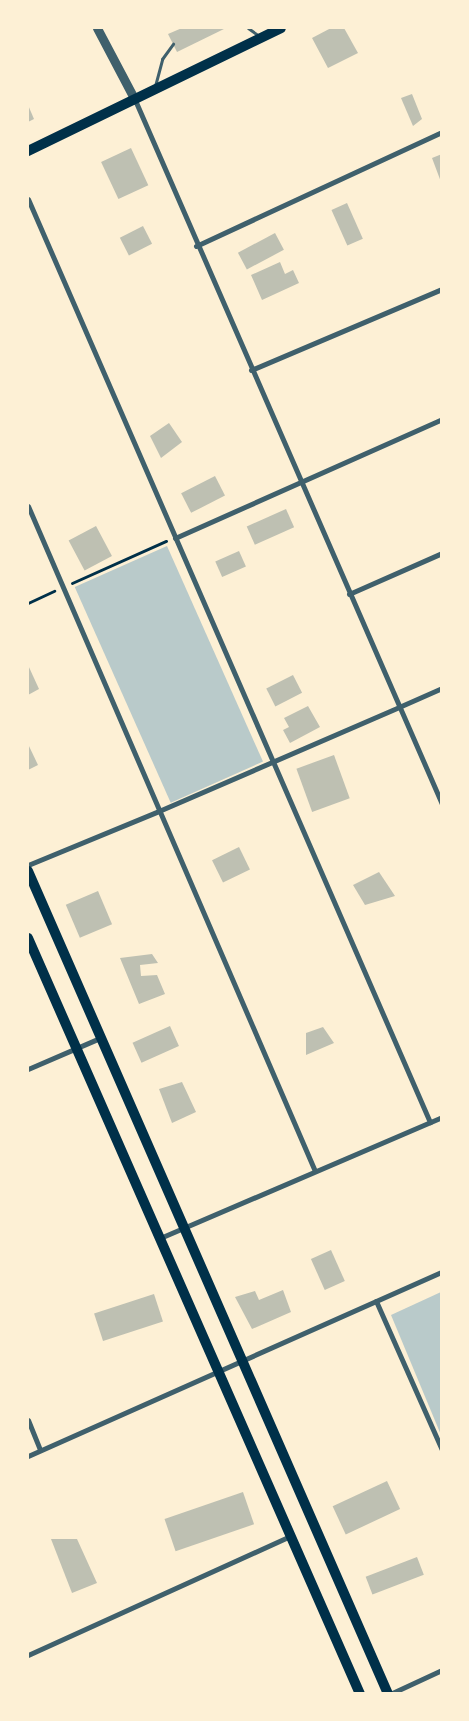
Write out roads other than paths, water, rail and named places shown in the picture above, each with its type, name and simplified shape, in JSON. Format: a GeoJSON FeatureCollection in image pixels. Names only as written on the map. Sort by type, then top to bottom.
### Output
{"type":"FeatureCollection","features":[{"type":"Feature","properties":{"kind":"main road"},"geometry":{"type":"LineString","coordinates":[[28,151],[282,28]]}},
{"type":"Feature","properties":{"kind":"main road"},"geometry":{"type":"LineString","coordinates":[[28,872],[389,1694]]}},
{"type":"Feature","properties":{"kind":"main road"},"geometry":{"type":"LineString","coordinates":[[28,938],[360,1694]]}},
{"type":"Feature","properties":{"kind":"street"},"geometry":{"type":"LineString","coordinates":[[97,28],[135,100],[196,246],[442,804]]}},
{"type":"Feature","properties":{"kind":"street"},"geometry":{"type":"LineString","coordinates":[[196,246],[442,132]]}},
{"type":"Feature","properties":{"kind":"street"},"geometry":{"type":"LineString","coordinates":[[28,199],[430,1122]]}},
{"type":"Feature","properties":{"kind":"street"},"geometry":{"type":"LineString","coordinates":[[251,370],[442,289]]}},
{"type":"Feature","properties":{"kind":"street"},"geometry":{"type":"LineString","coordinates":[[175,538],[299,480],[442,420]]}},
{"type":"Feature","properties":{"kind":"street"},"geometry":{"type":"LineString","coordinates":[[28,506],[315,1172]]}},
{"type":"Feature","properties":{"kind":"street"},"geometry":{"type":"LineString","coordinates":[[349,594],[442,553]]}},
{"type":"Feature","properties":{"kind":"street"},"geometry":{"type":"LineString","coordinates":[[28,865],[159,811],[442,688]]}},
{"type":"Feature","properties":{"kind":"street"},"geometry":{"type":"LineString","coordinates":[[28,1069],[100,1038]]}},
{"type":"Feature","properties":{"kind":"street"},"geometry":{"type":"LineString","coordinates":[[159,1239],[442,1117]]}},
{"type":"Feature","properties":{"kind":"street"},"geometry":{"type":"LineString","coordinates":[[28,1456],[442,1272]]}},
{"type":"Feature","properties":{"kind":"street"},"geometry":{"type":"LineString","coordinates":[[376,1301],[442,1450]]}},
{"type":"Feature","properties":{"kind":"street"},"geometry":{"type":"LineString","coordinates":[[28,1420],[40,1450]]}},
{"type":"Feature","properties":{"kind":"street"},"geometry":{"type":"LineString","coordinates":[[28,1655],[290,1536]]}},
{"type":"Feature","properties":{"kind":"street"},"geometry":{"type":"LineString","coordinates":[[389,1694],[442,1670]]}},
{"type":"Feature","properties":{"kind":"lane"},"geometry":{"type":"LineString","coordinates":[[248,28],[261,38]]}},
{"type":"Feature","properties":{"kind":"lane"},"geometry":{"type":"LineString","coordinates":[[154,90],[162,59],[173,44]]}}]}
